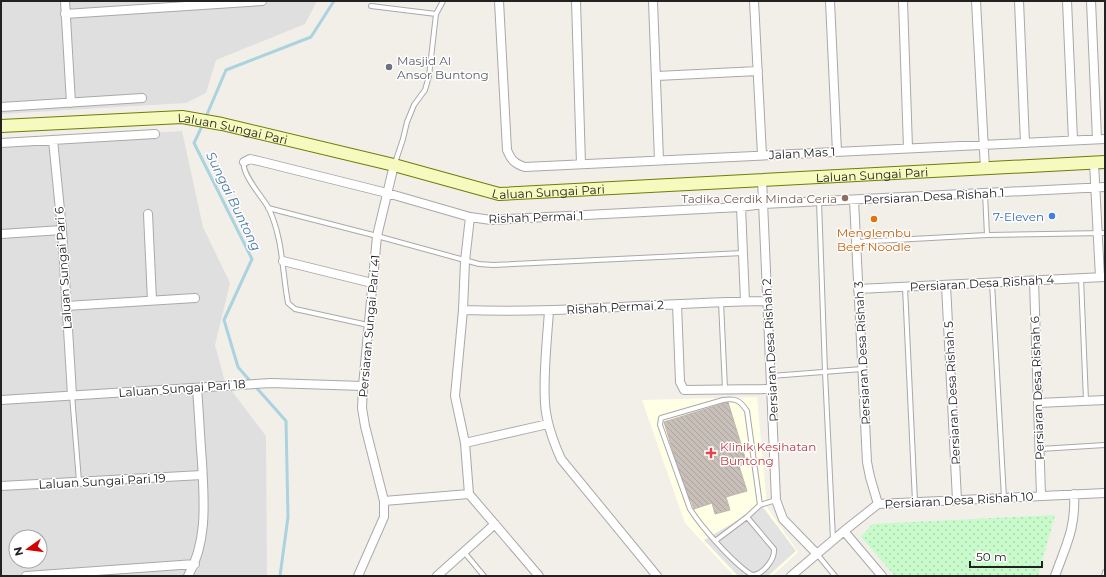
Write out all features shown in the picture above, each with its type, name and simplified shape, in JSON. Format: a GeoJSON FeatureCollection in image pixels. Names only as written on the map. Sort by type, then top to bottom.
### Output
{"type":"FeatureCollection","features":[{"type":"Feature","properties":{"kind":"main road","name":"Laluan Sungai Pari"},"geometry":{"type":"LineString","coordinates":[[1,126],[182,117],[222,124],[394,165],[498,194],[1099,162]]}},
{"type":"Feature","properties":{"kind":"street"},"geometry":{"type":"LineString","coordinates":[[65,1],[71,103]]}},
{"type":"Feature","properties":{"kind":"street"},"geometry":{"type":"LineString","coordinates":[[65,14],[262,1]]}},
{"type":"Feature","properties":{"kind":"street","name":"Jalan Mas 1"},"geometry":{"type":"LineString","coordinates":[[499,1],[507,150],[510,159],[517,165],[526,167],[1101,139]]}},
{"type":"Feature","properties":{"kind":"street"},"geometry":{"type":"LineString","coordinates":[[576,1],[581,164]]}},
{"type":"Feature","properties":{"kind":"street"},"geometry":{"type":"LineString","coordinates":[[653,1],[659,160]]}},
{"type":"Feature","properties":{"kind":"street"},"geometry":{"type":"LineString","coordinates":[[754,1],[762,155]]}},
{"type":"Feature","properties":{"kind":"street"},"geometry":{"type":"LineString","coordinates":[[830,1],[837,152]]}},
{"type":"Feature","properties":{"kind":"street"},"geometry":{"type":"LineString","coordinates":[[903,1],[908,148]]}},
{"type":"Feature","properties":{"kind":"street"},"geometry":{"type":"LineString","coordinates":[[976,1],[984,169]]}},
{"type":"Feature","properties":{"kind":"street"},"geometry":{"type":"LineString","coordinates":[[1019,1],[1025,143]]}},
{"type":"Feature","properties":{"kind":"street"},"geometry":{"type":"LineString","coordinates":[[1067,1],[1073,140]]}},
{"type":"Feature","properties":{"kind":"street"},"geometry":{"type":"LineString","coordinates":[[1091,1],[1101,139]]}},
{"type":"Feature","properties":{"kind":"street"},"geometry":{"type":"LineString","coordinates":[[657,76],[758,71]]}},
{"type":"Feature","properties":{"kind":"street"},"geometry":{"type":"LineString","coordinates":[[1,107],[142,98]]}},
{"type":"Feature","properties":{"kind":"street"},"geometry":{"type":"LineString","coordinates":[[1,143],[155,134]]}},
{"type":"Feature","properties":{"kind":"street","name":"Laluan Sungai Pari 6"},"geometry":{"type":"LineString","coordinates":[[53,140],[62,230],[72,395]]}},
{"type":"Feature","properties":{"kind":"street","name":"Rishah Permai 1"},"geometry":{"type":"LineString","coordinates":[[244,162],[250,159],[263,162],[387,193],[470,217],[491,220],[742,207],[763,204]]}},
{"type":"Feature","properties":{"kind":"street"},"geometry":{"type":"LineString","coordinates":[[1099,162],[1095,188],[1101,233],[1102,277]]}},
{"type":"Feature","properties":{"kind":"street","name":"Persiaran Sungai Pari 41"},"geometry":{"type":"LineString","coordinates":[[358,576],[384,518],[384,502],[362,408],[368,325],[377,236],[394,165]]}},
{"type":"Feature","properties":{"kind":"street","name":"Persiaran Desa Rishah 2"},"geometry":{"type":"LineString","coordinates":[[762,179],[776,500],[783,519],[817,554]]}},
{"type":"Feature","properties":{"kind":"street","name":"Persiaran Desa Rishah 1"},"geometry":{"type":"LineString","coordinates":[[763,204],[1105,187]]}},
{"type":"Feature","properties":{"kind":"street","name":"Persiaran Desa Rishah 3"},"geometry":{"type":"LineString","coordinates":[[854,200],[867,462],[878,504]]}},
{"type":"Feature","properties":{"kind":"street"},"geometry":{"type":"LineString","coordinates":[[742,207],[745,301]]}},
{"type":"Feature","properties":{"kind":"street"},"geometry":{"type":"LineString","coordinates":[[148,214],[152,300]]}},
{"type":"Feature","properties":{"kind":"street"},"geometry":{"type":"LineString","coordinates":[[470,217],[465,261],[463,310],[455,396],[465,443],[469,494],[539,576]]}},
{"type":"Feature","properties":{"kind":"street"},"geometry":{"type":"LineString","coordinates":[[1,234],[62,230]]}},
{"type":"Feature","properties":{"kind":"street"},"geometry":{"type":"LineString","coordinates":[[283,260],[372,284]]}},
{"type":"Feature","properties":{"kind":"street","name":"Persiaran Desa Rishah 4"},"geometry":{"type":"LineString","coordinates":[[858,289],[1102,277]]}},
{"type":"Feature","properties":{"kind":"street","name":"Persiaran Desa Rishah 6"},"geometry":{"type":"LineString","coordinates":[[1034,280],[1041,496]]}},
{"type":"Feature","properties":{"kind":"street","name":"Persiaran Desa Rishah 5"},"geometry":{"type":"LineString","coordinates":[[946,285],[957,500]]}},
{"type":"Feature","properties":{"kind":"street"},"geometry":{"type":"LineString","coordinates":[[66,306],[195,298]]}},
{"type":"Feature","properties":{"kind":"street","name":"Rishah Permai 2"},"geometry":{"type":"LineString","coordinates":[[463,310],[549,312],[677,304],[767,301]]}},
{"type":"Feature","properties":{"kind":"street"},"geometry":{"type":"LineString","coordinates":[[677,304],[681,387],[689,391],[771,389]]}},
{"type":"Feature","properties":{"kind":"street"},"geometry":{"type":"LineString","coordinates":[[549,312],[545,403],[548,424],[561,459],[657,576]]}},
{"type":"Feature","properties":{"kind":"street","name":"Laluan Sungai Pari 18"},"geometry":{"type":"LineString","coordinates":[[1,400],[272,382],[363,386]]}},
{"type":"Feature","properties":{"kind":"street"},"geometry":{"type":"LineString","coordinates":[[188,576],[195,564],[202,538],[204,511],[197,388]]}},
{"type":"Feature","properties":{"kind":"street"},"geometry":{"type":"LineString","coordinates":[[1038,403],[1105,400]]}},
{"type":"Feature","properties":{"kind":"street"},"geometry":{"type":"LineString","coordinates":[[465,443],[548,424]]}},
{"type":"Feature","properties":{"kind":"street","name":"Laluan Sungai Pari 19"},"geometry":{"type":"LineString","coordinates":[[1,486],[202,475]]}},
{"type":"Feature","properties":{"kind":"street","name":"Persiaran Desa Rishah 10"},"geometry":{"type":"LineString","coordinates":[[791,576],[878,504],[1105,493]]}},
{"type":"Feature","properties":{"kind":"street"},"geometry":{"type":"LineString","coordinates":[[384,502],[469,494]]}},
{"type":"Feature","properties":{"kind":"street"},"geometry":{"type":"LineString","coordinates":[[1055,576],[1074,525],[1074,494]]}},
{"type":"Feature","properties":{"kind":"street"},"geometry":{"type":"LineString","coordinates":[[437,576],[495,524]]}},
{"type":"Feature","properties":{"kind":"street"},"geometry":{"type":"LineString","coordinates":[[844,531],[882,576]]}},
{"type":"Feature","properties":{"kind":"street"},"geometry":{"type":"LineString","coordinates":[[26,576],[195,564]]}},
{"type":"Feature","properties":{"kind":"lane"},"geometry":{"type":"LineString","coordinates":[[394,165],[414,104],[425,90],[429,76],[436,14],[443,1]]}},
{"type":"Feature","properties":{"kind":"lane"},"geometry":{"type":"LineString","coordinates":[[371,6],[436,14]]}},
{"type":"Feature","properties":{"kind":"lane"},"geometry":{"type":"LineString","coordinates":[[244,162],[245,171],[268,208],[275,227],[283,260],[288,303],[291,307],[368,325]]}},
{"type":"Feature","properties":{"kind":"lane"},"geometry":{"type":"LineString","coordinates":[[984,193],[987,235]]}},
{"type":"Feature","properties":{"kind":"lane"},"geometry":{"type":"LineString","coordinates":[[818,202],[834,541]]}},
{"type":"Feature","properties":{"kind":"lane"},"geometry":{"type":"LineString","coordinates":[[268,208],[377,236],[465,261],[493,266],[743,253]]}},
{"type":"Feature","properties":{"kind":"lane"},"geometry":{"type":"LineString","coordinates":[[856,242],[987,235],[1101,233]]}},
{"type":"Feature","properties":{"kind":"lane"},"geometry":{"type":"LineString","coordinates":[[1081,278],[1086,401]]}},
{"type":"Feature","properties":{"kind":"lane"},"geometry":{"type":"LineString","coordinates":[[992,283],[1004,498]]}},
{"type":"Feature","properties":{"kind":"lane"},"geometry":{"type":"LineString","coordinates":[[905,287],[915,502]]}},
{"type":"Feature","properties":{"kind":"lane"},"geometry":{"type":"LineString","coordinates":[[721,302],[726,390]]}},
{"type":"Feature","properties":{"kind":"lane"},"geometry":{"type":"LineString","coordinates":[[771,376],[862,369]]}},
{"type":"Feature","properties":{"kind":"lane"},"geometry":{"type":"LineString","coordinates":[[72,395],[79,482]]}},
{"type":"Feature","properties":{"kind":"lane"},"geometry":{"type":"LineString","coordinates":[[747,517],[774,549],[773,559],[760,573],[752,575],[748,573],[715,541],[697,521],[690,509],[660,425],[661,418],[723,400],[733,399],[741,402],[747,411],[760,504]]}},
{"type":"Feature","properties":{"kind":"lane"},"geometry":{"type":"LineString","coordinates":[[1039,449],[1105,445]]}},
{"type":"Feature","properties":{"kind":"lane"},"geometry":{"type":"LineString","coordinates":[[715,541],[747,517],[760,504],[776,500]]}},
{"type":"Feature","properties":{"kind":"lane"},"geometry":{"type":"LineString","coordinates":[[464,552],[484,576]]}},
{"type":"Feature","properties":{"kind":"lane"},"geometry":{"type":"LineString","coordinates":[[817,554],[835,576]]}},
{"type":"Feature","properties":{"kind":"lane"},"geometry":{"type":"LineString","coordinates":[[1104,576],[1105,572]]}},
{"type":"Feature","properties":{"kind":"shaded area"},"geometry":{"type":"Polygon","coordinates":[[[1,1],[317,1],[305,24],[216,60],[206,93],[186,103],[1,114],[1,1]]]}},
{"type":"Feature","properties":{"kind":"shaded area"},"geometry":{"type":"Polygon","coordinates":[[[182,131],[203,227],[230,283],[215,345],[225,382],[266,436],[267,576],[1,576],[1,142],[182,131]]]}},
{"type":"Feature","properties":{"kind":"shaded area","name":"Klinik Kesihatan Buntong"},"geometry":{"type":"Polygon","coordinates":[[[757,397],[767,507],[798,552],[772,576],[734,576],[685,523],[642,400],[757,397]]]}},
{"type":"Feature","properties":{"kind":"shaded area"},"geometry":{"type":"Polygon","coordinates":[[[762,506],[796,551],[768,576],[738,576],[704,540],[762,506]]]}},
{"type":"Feature","properties":{"kind":"green space"},"geometry":{"type":"Polygon","coordinates":[[[1055,515],[1038,576],[895,576],[861,537],[872,524],[1055,515]]]}},
{"type":"Feature","properties":{"kind":"building"},"geometry":{"type":"Polygon","coordinates":[[[728,402],[747,464],[739,466],[747,491],[726,497],[730,510],[715,514],[712,503],[694,509],[691,500],[688,501],[664,422],[728,402]]]}},
{"type":"Feature","properties":{"kind":"waterway","name":"Sungai Buntong"},"geometry":{"type":"LineString","coordinates":[[205,119],[226,70],[311,37],[334,1]]}},
{"type":"Feature","properties":{"kind":"waterway","name":"Sungai Buntong"},"geometry":{"type":"LineString","coordinates":[[203,124],[194,143],[252,259],[224,320],[238,367],[251,382]]}},
{"type":"Feature","properties":{"kind":"waterway","name":"Sungai Buntong"},"geometry":{"type":"LineString","coordinates":[[255,386],[286,421],[288,517],[280,576]]}},
{"type":"Feature","properties":{"kind":"place","name":"Masjid Al Ansor Buntong"},"geometry":{"type":"Point","coordinates":[389,67]}},
{"type":"Feature","properties":{"kind":"place","name":"Tadika Cerdik Minda Ceria"},"geometry":{"type":"Point","coordinates":[845,198]}},
{"type":"Feature","properties":{"kind":"place","name":"7-Eleven"},"geometry":{"type":"Point","coordinates":[1052,216]}},
{"type":"Feature","properties":{"kind":"place","name":"Menglembu Beef Noodle"},"geometry":{"type":"Point","coordinates":[874,219]}},
{"type":"Feature","properties":{"kind":"place","name":"Klinik Kesihatan Buntong"},"geometry":{"type":"Point","coordinates":[711,453]}}]}
